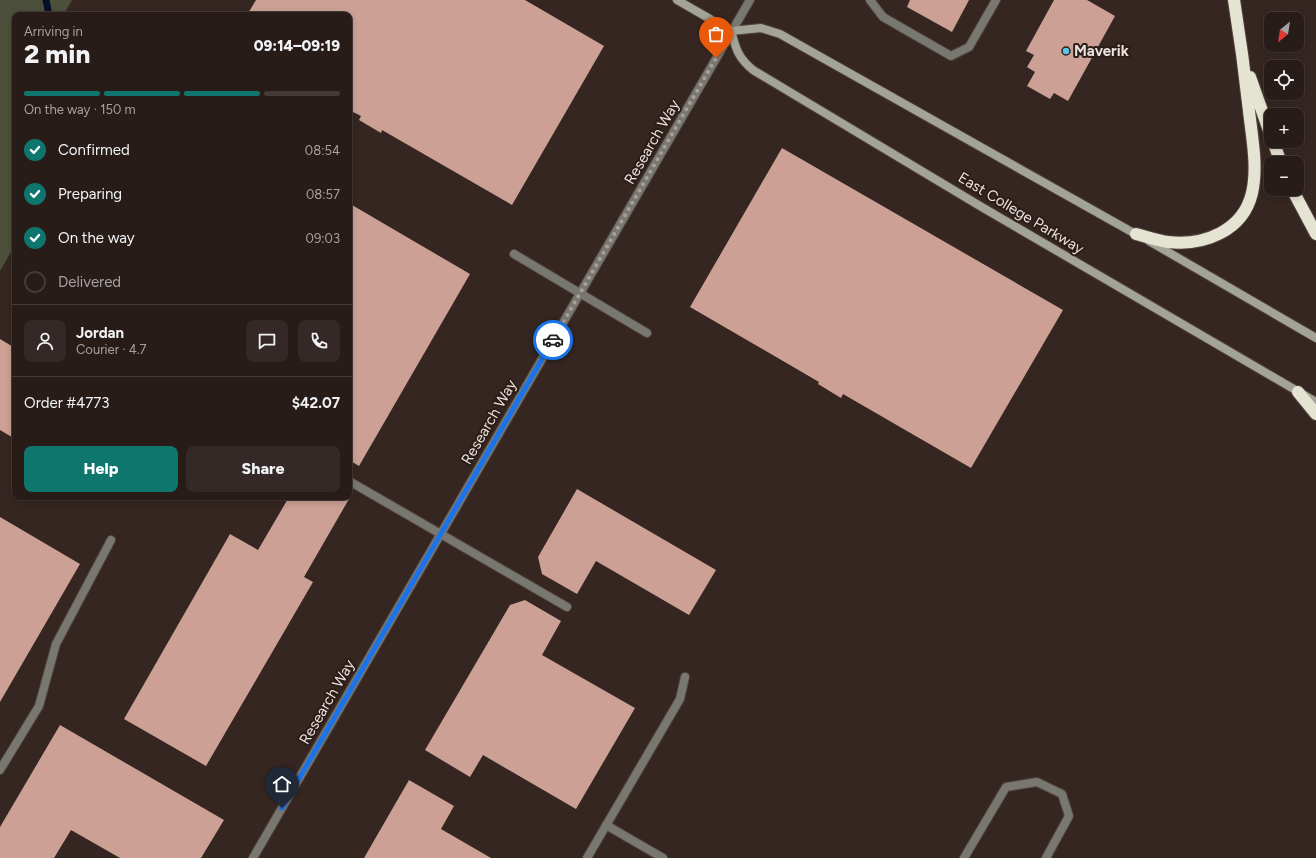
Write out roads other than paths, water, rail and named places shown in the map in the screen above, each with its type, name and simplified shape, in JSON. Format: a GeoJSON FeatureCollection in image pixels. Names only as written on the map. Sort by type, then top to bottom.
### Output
{"type":"FeatureCollection","features":[{"type":"Feature","properties":{"kind":"highway"},"geometry":{"type":"LineString","coordinates":[[1136,234],[1168,242],[1198,241],[1217,236],[1224,232],[1238,221],[1247,207],[1252,192],[1254,163],[1242,48],[1234,0]]}},
{"type":"Feature","properties":{"kind":"highway"},"geometry":{"type":"LineString","coordinates":[[1242,48],[1250,77],[1264,116]]}},
{"type":"Feature","properties":{"kind":"highway"},"geometry":{"type":"LineString","coordinates":[[1296,196],[1316,234]]}},
{"type":"Feature","properties":{"kind":"highway"},"geometry":{"type":"LineString","coordinates":[[1298,392],[1316,414]]}},
{"type":"Feature","properties":{"kind":"main road"},"geometry":{"type":"LineString","coordinates":[[677,0],[731,32],[761,28],[780,34],[1136,234],[1316,338]]}},
{"type":"Feature","properties":{"kind":"main road","name":"East College Parkway"},"geometry":{"type":"LineString","coordinates":[[731,32],[740,58],[752,70],[1316,402]]}},
{"type":"Feature","properties":{"kind":"street","name":"Research Way"},"geometry":{"type":"LineString","coordinates":[[253,858],[750,0]]}},
{"type":"Feature","properties":{"kind":"street"},"geometry":{"type":"LineString","coordinates":[[870,0],[883,16],[951,56],[969,47],[996,0]]}},
{"type":"Feature","properties":{"kind":"street"},"geometry":{"type":"LineString","coordinates":[[514,254],[647,333]]}},
{"type":"Feature","properties":{"kind":"street"},"geometry":{"type":"LineString","coordinates":[[352,483],[567,607]]}},
{"type":"Feature","properties":{"kind":"street"},"geometry":{"type":"LineString","coordinates":[[0,770],[39,706],[56,644],[111,540]]}},
{"type":"Feature","properties":{"kind":"street"},"geometry":{"type":"LineString","coordinates":[[587,858],[680,699],[685,677]]}},
{"type":"Feature","properties":{"kind":"street"},"geometry":{"type":"LineString","coordinates":[[964,858],[1006,787],[1037,782],[1062,794],[1069,816],[1046,858]]}},
{"type":"Feature","properties":{"kind":"street"},"geometry":{"type":"LineString","coordinates":[[606,825],[663,858]]}},
{"type":"Feature","properties":{"kind":"waterway"},"geometry":{"type":"LineString","coordinates":[[46,0],[48,12]]}},
{"type":"Feature","properties":{"kind":"place","name":"Maverik"},"geometry":{"type":"Point","coordinates":[1066,51]}}]}
